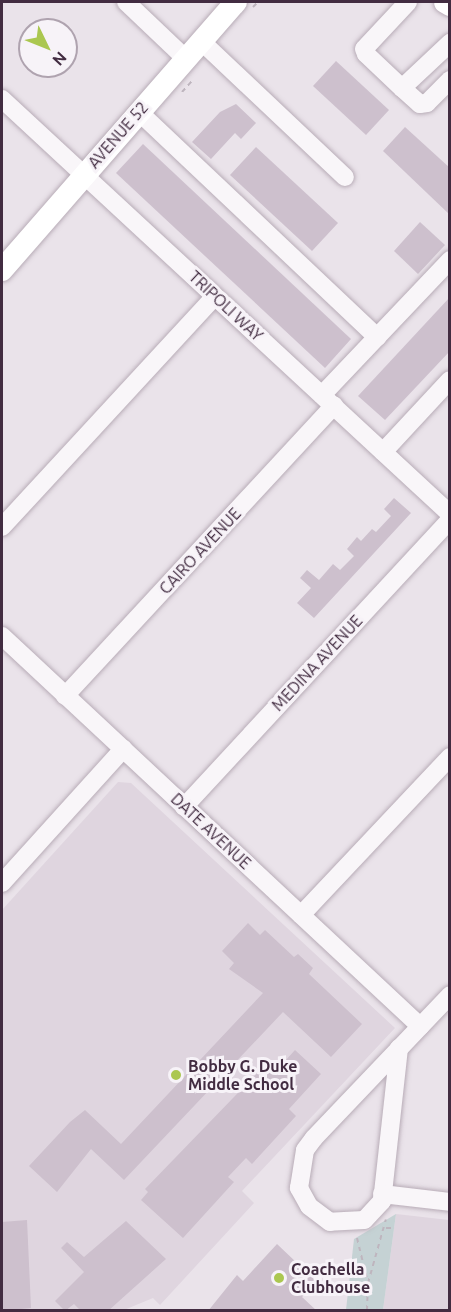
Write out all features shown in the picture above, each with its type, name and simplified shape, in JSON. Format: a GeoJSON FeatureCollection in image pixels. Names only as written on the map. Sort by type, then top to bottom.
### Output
{"type":"FeatureCollection","features":[{"type":"Feature","properties":{"kind":"main road","name":"AVENUE 52"},"geometry":{"type":"LineString","coordinates":[[2,270],[236,2]]}},
{"type":"Feature","properties":{"kind":"main road"},"geometry":{"type":"LineString","coordinates":[[445,2],[450,5]]}},
{"type":"Feature","properties":{"kind":"street"},"geometry":{"type":"LineString","coordinates":[[126,2],[185,58]]}},
{"type":"Feature","properties":{"kind":"street"},"geometry":{"type":"LineString","coordinates":[[408,2],[364,49],[420,104],[427,103],[450,80]]}},
{"type":"Feature","properties":{"kind":"street"},"geometry":{"type":"LineString","coordinates":[[201,41],[345,177]]}},
{"type":"Feature","properties":{"kind":"street"},"geometry":{"type":"LineString","coordinates":[[402,88],[411,84],[450,43]]}},
{"type":"Feature","properties":{"kind":"street","name":"TRIPOLI WAY"},"geometry":{"type":"LineString","coordinates":[[2,99],[450,514]]}},
{"type":"Feature","properties":{"kind":"street"},"geometry":{"type":"LineString","coordinates":[[138,112],[377,337]]}},
{"type":"Feature","properties":{"kind":"street","name":"CAIRO AVENUE"},"geometry":{"type":"LineString","coordinates":[[65,696],[328,401],[377,337],[450,260]]}},
{"type":"Feature","properties":{"kind":"street"},"geometry":{"type":"LineString","coordinates":[[2,527],[215,296]]}},
{"type":"Feature","properties":{"kind":"street"},"geometry":{"type":"LineString","coordinates":[[383,452],[450,380]]}},
{"type":"Feature","properties":{"kind":"street","name":"MEDINA AVENUE"},"geometry":{"type":"LineString","coordinates":[[184,807],[450,520]]}},
{"type":"Feature","properties":{"kind":"street","name":"DATE AVENUE"},"geometry":{"type":"LineString","coordinates":[[2,636],[420,1026]]}},
{"type":"Feature","properties":{"kind":"street"},"geometry":{"type":"LineString","coordinates":[[2,883],[123,749]]}},
{"type":"Feature","properties":{"kind":"street"},"geometry":{"type":"LineString","coordinates":[[301,915],[450,757]]}},
{"type":"Feature","properties":{"kind":"street"},"geometry":{"type":"LineString","coordinates":[[399,1048],[382,1201],[364,1220],[330,1222],[304,1198],[299,1166],[314,1138],[399,1048],[450,995]]}},
{"type":"Feature","properties":{"kind":"street"},"geometry":{"type":"LineString","coordinates":[[382,1194],[450,1202]]}},
{"type":"Feature","properties":{"kind":"path"},"geometry":{"type":"LineString","coordinates":[[368,1283],[387,1228],[386,1219]]}},
{"type":"Feature","properties":{"kind":"path"},"geometry":{"type":"LineString","coordinates":[[387,1228],[394,1228]]}},
{"type":"Feature","properties":{"kind":"path"},"geometry":{"type":"LineString","coordinates":[[357,1238],[368,1283],[367,1311]]}},
{"type":"Feature","properties":{"kind":"shaded area","name":"Bobby G. Duke Middle School"},"geometry":{"type":"Polygon","coordinates":[[[118,782],[131,783],[395,1028],[242,1191],[254,1203],[160,1305],[153,1298],[124,1310],[2,1310],[2,910],[118,782]]]}},
{"type":"Feature","properties":{"kind":"shaded area"},"geometry":{"type":"Polygon","coordinates":[[[396,1214],[449,1220],[449,1310],[383,1310],[396,1214]]]}},
{"type":"Feature","properties":{"kind":"shaded area"},"geometry":{"type":"Polygon","coordinates":[[[396,1214],[383,1310],[346,1310],[354,1239],[396,1214]]]}},
{"type":"Feature","properties":{"kind":"building"},"geometry":{"type":"Polygon","coordinates":[[[336,61],[389,110],[366,135],[313,86],[336,61]]]}},
{"type":"Feature","properties":{"kind":"building"},"geometry":{"type":"Polygon","coordinates":[[[236,104],[256,123],[241,139],[235,133],[211,159],[192,142],[220,112],[236,104]]]}},
{"type":"Feature","properties":{"kind":"building"},"geometry":{"type":"Polygon","coordinates":[[[405,127],[450,168],[450,215],[383,151],[405,127]]]}},
{"type":"Feature","properties":{"kind":"building"},"geometry":{"type":"Polygon","coordinates":[[[143,144],[351,339],[325,368],[116,173],[143,144]]]}},
{"type":"Feature","properties":{"kind":"building"},"geometry":{"type":"Polygon","coordinates":[[[256,147],[338,223],[312,251],[230,175],[256,147]]]}},
{"type":"Feature","properties":{"kind":"building"},"geometry":{"type":"Polygon","coordinates":[[[420,222],[445,245],[418,274],[394,251],[420,222]]]}},
{"type":"Feature","properties":{"kind":"building"},"geometry":{"type":"Polygon","coordinates":[[[450,297],[450,351],[385,420],[358,396],[450,297]]]}},
{"type":"Feature","properties":{"kind":"building"},"geometry":{"type":"Polygon","coordinates":[[[394,498],[411,513],[314,618],[297,603],[311,588],[300,578],[307,570],[319,580],[333,564],[340,570],[354,556],[347,549],[357,537],[361,541],[372,529],[376,532],[391,516],[384,509],[394,498]]]}},
{"type":"Feature","properties":{"kind":"building"},"geometry":{"type":"Polygon","coordinates":[[[248,923],[260,935],[265,930],[294,957],[298,954],[313,968],[309,974],[362,1024],[331,1057],[283,1012],[124,1180],[91,1149],[57,1192],[29,1166],[70,1122],[85,1110],[121,1144],[263,993],[229,969],[234,963],[222,951],[248,923]]]}},
{"type":"Feature","properties":{"kind":"building"},"geometry":{"type":"Polygon","coordinates":[[[295,1050],[321,1074],[289,1109],[296,1116],[252,1164],[246,1158],[228,1177],[234,1182],[183,1238],[141,1200],[148,1192],[145,1189],[266,1064],[275,1072],[295,1050]]]}},
{"type":"Feature","properties":{"kind":"building"},"geometry":{"type":"Polygon","coordinates":[[[27,1220],[31,1308],[2,1311],[2,1222],[27,1220]]]}},
{"type":"Feature","properties":{"kind":"building"},"geometry":{"type":"Polygon","coordinates":[[[126,1221],[166,1259],[108,1311],[81,1311],[74,1304],[65,1311],[55,1301],[84,1272],[61,1248],[67,1242],[84,1257],[126,1221]]]}},
{"type":"Feature","properties":{"kind":"building","name":"Coachella Clubhouse"},"geometry":{"type":"Polygon","coordinates":[[[277,1244],[317,1282],[302,1297],[317,1311],[208,1311],[237,1275],[243,1281],[277,1244]]]}},
{"type":"Feature","properties":{"kind":"place","name":"Bobby G. Duke Middle School"},"geometry":{"type":"Point","coordinates":[176,1075]}},
{"type":"Feature","properties":{"kind":"place","name":"Coachella Clubhouse"},"geometry":{"type":"Point","coordinates":[279,1278]}}]}
